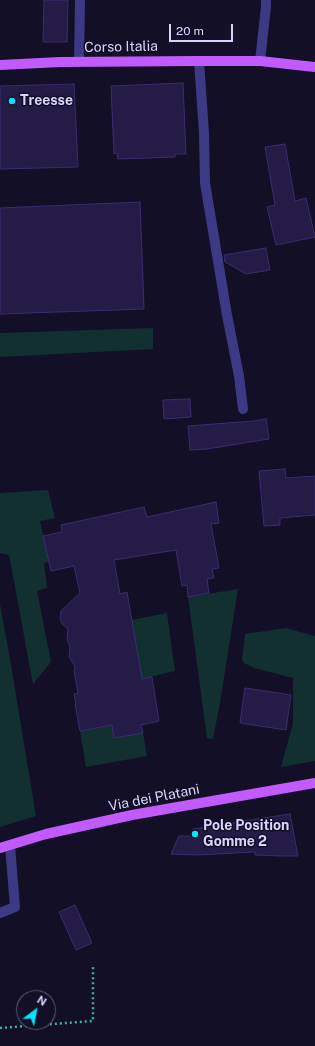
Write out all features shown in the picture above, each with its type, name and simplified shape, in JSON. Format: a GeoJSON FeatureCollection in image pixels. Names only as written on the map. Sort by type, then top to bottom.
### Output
{"type":"FeatureCollection","features":[{"type":"Feature","properties":{"kind":"main road","name":"Corso Italia"},"geometry":{"type":"LineString","coordinates":[[0,65],[60,62],[260,61],[315,67]]}},
{"type":"Feature","properties":{"kind":"main road","name":"Via dei Platani"},"geometry":{"type":"LineString","coordinates":[[5,847],[46,834],[132,815],[315,783]]}},
{"type":"Feature","properties":{"kind":"street"},"geometry":{"type":"LineString","coordinates":[[79,62],[80,0]]}},
{"type":"Feature","properties":{"kind":"street"},"geometry":{"type":"LineString","coordinates":[[260,61],[266,0]]}},
{"type":"Feature","properties":{"kind":"street"},"geometry":{"type":"LineString","coordinates":[[199,61],[205,183],[227,315],[239,376],[243,409]]}},
{"type":"Feature","properties":{"kind":"street"},"geometry":{"type":"LineString","coordinates":[[0,914],[15,907],[5,847]]}},
{"type":"Feature","properties":{"kind":"path"},"geometry":{"type":"LineString","coordinates":[[0,1028],[93,1020],[93,965]]}},
{"type":"Feature","properties":{"kind":"green space"},"geometry":{"type":"Polygon","coordinates":[[[153,328],[153,349],[0,357],[0,333],[153,328]]]}},
{"type":"Feature","properties":{"kind":"green space"},"geometry":{"type":"Polygon","coordinates":[[[48,490],[55,518],[40,521],[49,562],[44,563],[47,588],[37,591],[51,662],[33,684],[9,555],[0,553],[0,493],[48,490]]]}},
{"type":"Feature","properties":{"kind":"green space"},"geometry":{"type":"Polygon","coordinates":[[[238,589],[213,739],[207,738],[188,597],[238,589]]]}},
{"type":"Feature","properties":{"kind":"green space"},"geometry":{"type":"Polygon","coordinates":[[[0,604],[36,816],[0,827],[0,604]]]}},
{"type":"Feature","properties":{"kind":"green space"},"geometry":{"type":"Polygon","coordinates":[[[167,613],[175,671],[142,679],[132,620],[167,613]]]}},
{"type":"Feature","properties":{"kind":"green space"},"geometry":{"type":"Polygon","coordinates":[[[286,628],[315,636],[315,761],[281,767],[293,723],[293,678],[254,668],[244,663],[242,660],[245,634],[286,628]]]}},
{"type":"Feature","properties":{"kind":"green space"},"geometry":{"type":"Polygon","coordinates":[[[112,725],[114,738],[143,733],[147,756],[86,767],[80,731],[112,725]]]}},
{"type":"Feature","properties":{"kind":"building"},"geometry":{"type":"Polygon","coordinates":[[[44,0],[68,0],[67,42],[43,42],[44,0]]]}},
{"type":"Feature","properties":{"kind":"building"},"geometry":{"type":"Polygon","coordinates":[[[183,83],[186,154],[175,154],[175,157],[118,159],[117,153],[114,154],[111,86],[183,83]]]}},
{"type":"Feature","properties":{"kind":"building"},"geometry":{"type":"Polygon","coordinates":[[[74,84],[78,167],[0,169],[0,86],[74,84]]]}},
{"type":"Feature","properties":{"kind":"building"},"geometry":{"type":"Polygon","coordinates":[[[285,144],[295,201],[306,198],[315,237],[276,245],[267,207],[275,205],[265,147],[285,144]]]}},
{"type":"Feature","properties":{"kind":"building"},"geometry":{"type":"Polygon","coordinates":[[[140,202],[144,309],[0,314],[0,208],[140,202]]]}},
{"type":"Feature","properties":{"kind":"building"},"geometry":{"type":"Polygon","coordinates":[[[266,248],[270,270],[246,274],[225,262],[224,255],[266,248]]]}},
{"type":"Feature","properties":{"kind":"building"},"geometry":{"type":"Polygon","coordinates":[[[190,399],[191,417],[164,419],[163,400],[190,399]]]}},
{"type":"Feature","properties":{"kind":"building"},"geometry":{"type":"Polygon","coordinates":[[[266,419],[269,439],[207,449],[190,450],[188,426],[266,419]]]}},
{"type":"Feature","properties":{"kind":"building"},"geometry":{"type":"Polygon","coordinates":[[[285,469],[286,478],[315,476],[315,515],[280,518],[280,525],[264,526],[259,471],[285,469]]]}},
{"type":"Feature","properties":{"kind":"building"},"geometry":{"type":"Polygon","coordinates":[[[216,502],[219,523],[211,524],[219,568],[212,569],[214,578],[207,579],[209,593],[188,597],[187,585],[182,586],[176,550],[114,560],[120,594],[127,592],[142,679],[152,677],[159,721],[141,725],[143,733],[114,738],[112,725],[80,731],[74,694],[78,693],[74,671],[75,666],[69,657],[70,647],[67,639],[68,629],[62,624],[60,618],[61,611],[80,593],[74,566],[51,571],[43,536],[62,532],[61,525],[144,507],[147,517],[216,502]]]}},
{"type":"Feature","properties":{"kind":"building"},"geometry":{"type":"Polygon","coordinates":[[[245,688],[291,695],[286,730],[240,723],[245,688]]]}},
{"type":"Feature","properties":{"kind":"building"},"geometry":{"type":"Polygon","coordinates":[[[290,814],[298,856],[255,855],[255,852],[197,855],[171,854],[179,836],[194,836],[193,829],[290,814]]]}},
{"type":"Feature","properties":{"kind":"building"},"geometry":{"type":"Polygon","coordinates":[[[75,905],[92,943],[76,950],[59,912],[75,905]]]}},
{"type":"Feature","properties":{"kind":"place","name":"Treesse"},"geometry":{"type":"Point","coordinates":[12,101]}},
{"type":"Feature","properties":{"kind":"place","name":"Pole Position Gomme 2"},"geometry":{"type":"Point","coordinates":[195,834]}}]}
